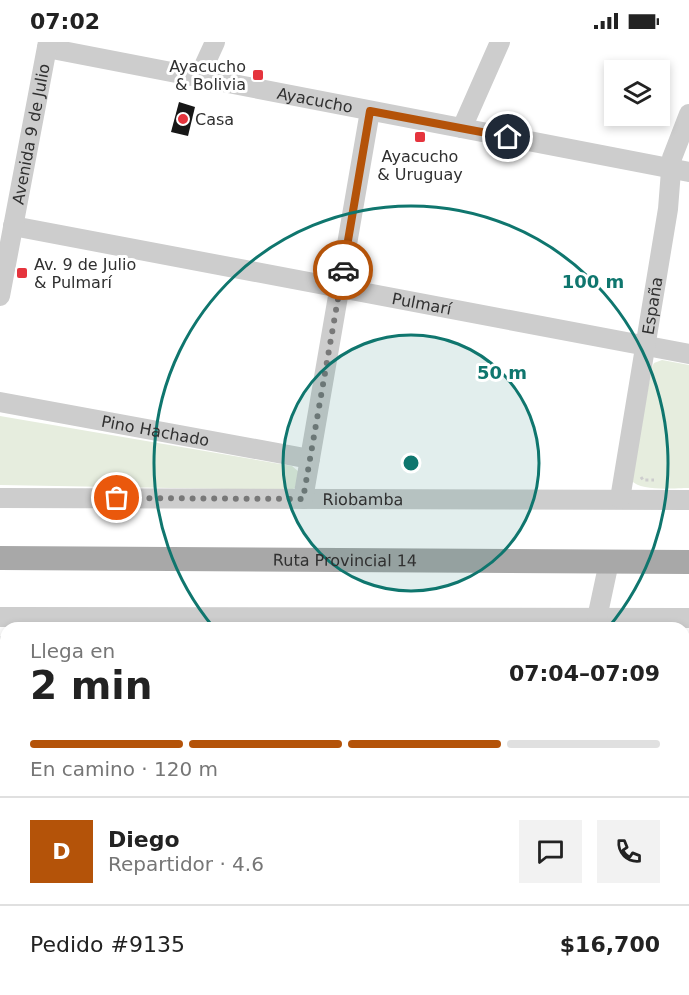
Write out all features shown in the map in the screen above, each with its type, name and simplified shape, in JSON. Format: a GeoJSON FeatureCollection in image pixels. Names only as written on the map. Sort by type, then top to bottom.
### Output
{"type":"FeatureCollection","features":[{"type":"Feature","properties":{"kind":"main road","name":"Ruta Provincial 14"},"geometry":{"type":"LineString","coordinates":[[0,558],[689,562]]}},
{"type":"Feature","properties":{"kind":"street"},"geometry":{"type":"LineString","coordinates":[[200,77],[215,42]]}},
{"type":"Feature","properties":{"kind":"street"},"geometry":{"type":"LineString","coordinates":[[462,128],[500,42]]}},
{"type":"Feature","properties":{"kind":"street","name":"Ayacucho"},"geometry":{"type":"LineString","coordinates":[[48,45],[370,111],[680,170]]}},
{"type":"Feature","properties":{"kind":"street","name":"Avenida 9 de Julio"},"geometry":{"type":"LineString","coordinates":[[0,296],[48,45]]}},
{"type":"Feature","properties":{"kind":"street"},"geometry":{"type":"LineString","coordinates":[[303,499],[370,111]]}},
{"type":"Feature","properties":{"kind":"street","name":"España"},"geometry":{"type":"LineString","coordinates":[[620,500],[668,209],[680,170],[675,148],[689,114]]}},
{"type":"Feature","properties":{"kind":"street","name":"Pulmarí"},"geometry":{"type":"LineString","coordinates":[[13,226],[689,354]]}},
{"type":"Feature","properties":{"kind":"street","name":"Pino Hachado"},"geometry":{"type":"LineString","coordinates":[[0,402],[310,459]]}},
{"type":"Feature","properties":{"kind":"street","name":"Riobamba"},"geometry":{"type":"LineString","coordinates":[[0,498],[689,500]]}},
{"type":"Feature","properties":{"kind":"street"},"geometry":{"type":"LineString","coordinates":[[597,618],[609,562]]}},
{"type":"Feature","properties":{"kind":"street"},"geometry":{"type":"LineString","coordinates":[[0,617],[151,622]]}},
{"type":"Feature","properties":{"kind":"street"},"geometry":{"type":"LineString","coordinates":[[555,622],[597,618],[689,618]]}},
{"type":"Feature","properties":{"kind":"path"},"geometry":{"type":"LineString","coordinates":[[636,472],[644,480],[655,480]]}},
{"type":"Feature","properties":{"kind":"green space"},"geometry":{"type":"Polygon","coordinates":[[[662,360],[689,365],[689,488],[650,488],[631,480],[652,367],[654,363],[662,360]]]}},
{"type":"Feature","properties":{"kind":"green space"},"geometry":{"type":"Polygon","coordinates":[[[0,416],[292,466],[299,472],[295,488],[291,490],[0,485],[0,416]]]}},
{"type":"Feature","properties":{"kind":"building","name":"Casa"},"geometry":{"type":"Polygon","coordinates":[[[179,102],[195,107],[188,136],[171,132],[179,102]]]}},
{"type":"Feature","properties":{"kind":"way so far"},"geometry":{"type":"LineString","coordinates":[[117,498],[303,499],[343,270]]}},
{"type":"Feature","properties":{"kind":"place","name":"Ayacucho & Bolivia"},"geometry":{"type":"Point","coordinates":[258,75]}},
{"type":"Feature","properties":{"kind":"place","name":"Casa"},"geometry":{"type":"Point","coordinates":[183,119]}},
{"type":"Feature","properties":{"kind":"place","name":"Ayacucho & Uruguay"},"geometry":{"type":"Point","coordinates":[420,137]}},
{"type":"Feature","properties":{"kind":"place","name":"Av. 9 de Julio & Pulmarí"},"geometry":{"type":"Point","coordinates":[22,273]}},
{"type":"Feature","properties":{"kind":"route"},"geometry":{"type":"LineString","coordinates":[[343,270],[370,111],[508,137]]}}]}
